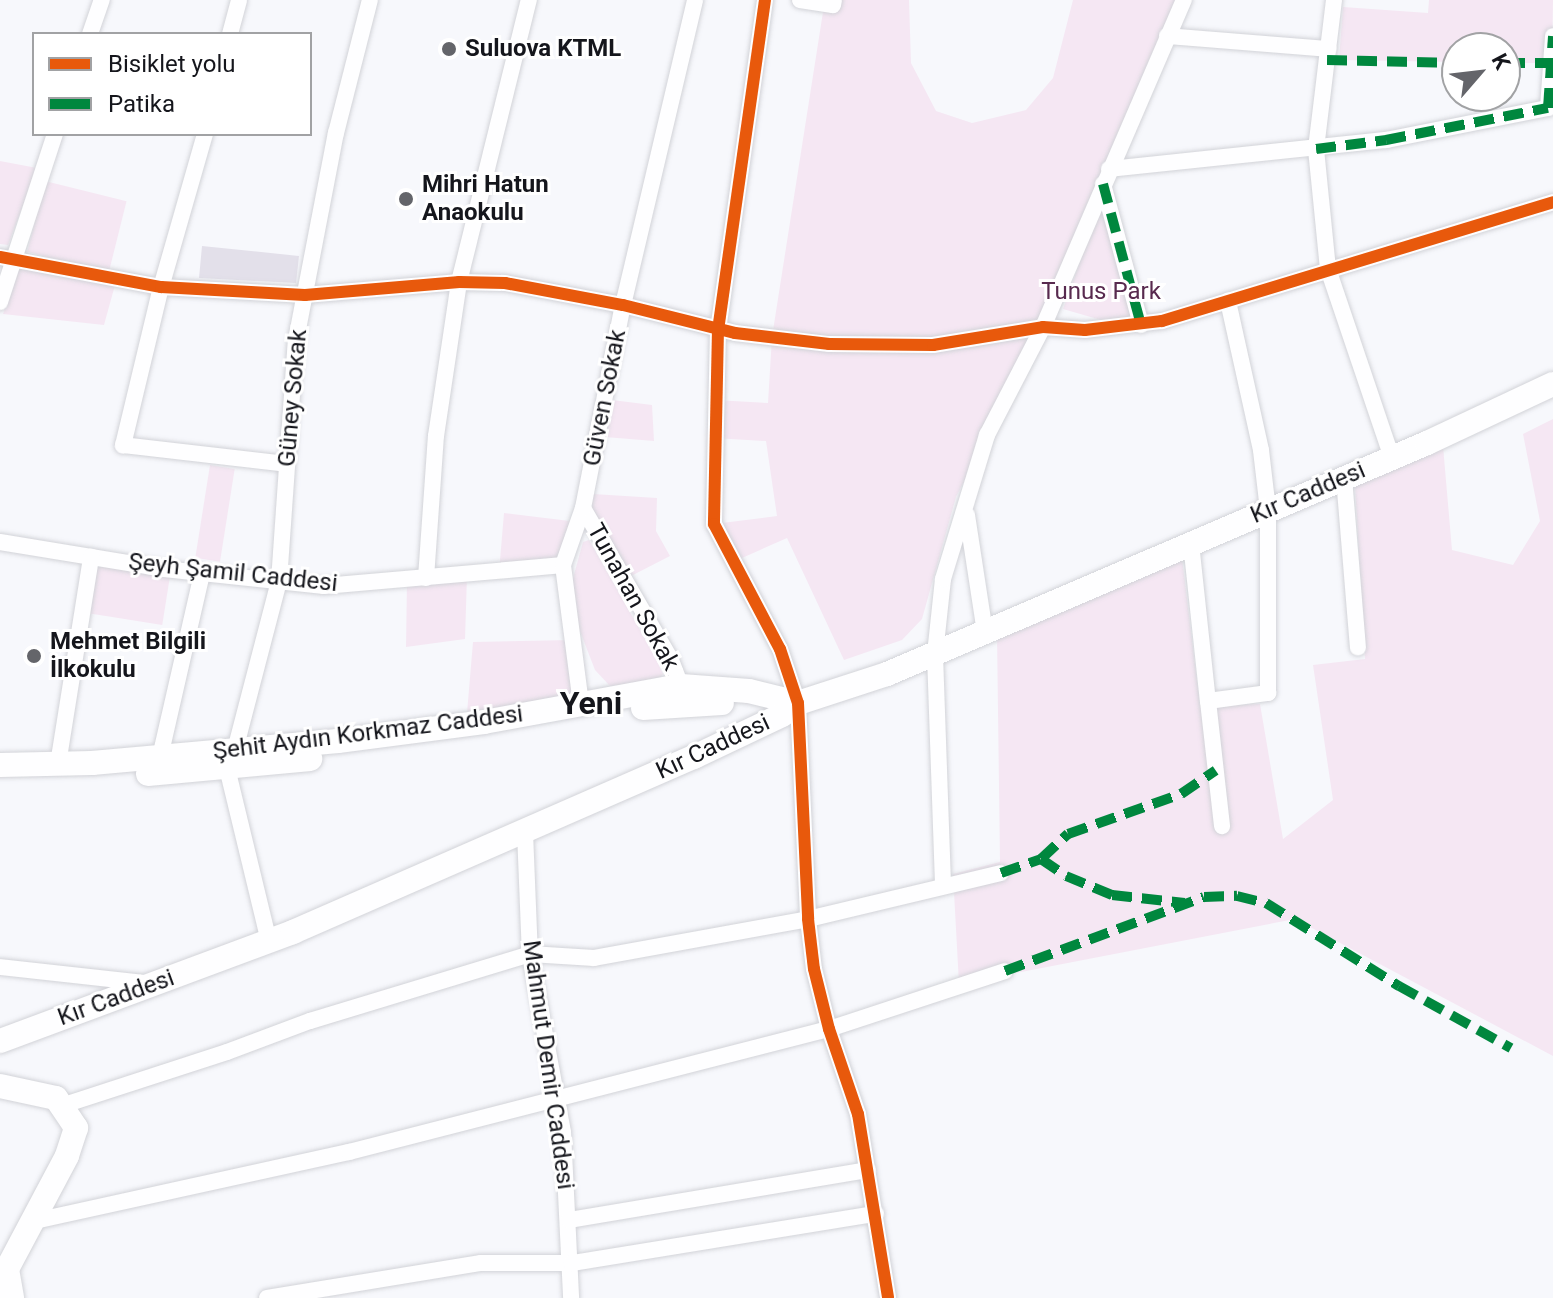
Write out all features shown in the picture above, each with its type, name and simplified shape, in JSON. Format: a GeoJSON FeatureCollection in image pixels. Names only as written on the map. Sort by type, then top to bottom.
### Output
{"type":"FeatureCollection","features":[{"type":"Feature","properties":{"kind":"main road","name":"Kır Caddesi"},"geometry":{"type":"LineString","coordinates":[[0,1041],[269,941],[694,757],[782,715],[789,702],[887,674],[1392,458],[1553,384]]}},
{"type":"Feature","properties":{"kind":"main road","name":"Şehit Aydın Korkmaz Caddesi"},"geometry":{"type":"LineString","coordinates":[[0,765],[160,757],[231,759],[484,722],[681,686],[749,691],[789,702]]}},
{"type":"Feature","properties":{"kind":"main road","name":"Şehit Aydın Korkmaz Caddesi"},"geometry":{"type":"LineString","coordinates":[[0,782],[467,740],[658,706],[789,702]]}},
{"type":"Feature","properties":{"kind":"main road"},"geometry":{"type":"LineString","coordinates":[[0,1086],[56,1098],[64,1105],[76,1128],[67,1156],[4,1276],[12,1298]]}},
{"type":"Feature","properties":{"kind":"street"},"geometry":{"type":"LineString","coordinates":[[91,32],[102,0]]}},
{"type":"Feature","properties":{"kind":"street"},"geometry":{"type":"LineString","coordinates":[[231,32],[239,0]]}},
{"type":"Feature","properties":{"kind":"street","name":"Güney Sokak"},"geometry":{"type":"LineString","coordinates":[[231,759],[279,581],[296,340],[336,133],[370,0]]}},
{"type":"Feature","properties":{"kind":"street"},"geometry":{"type":"LineString","coordinates":[[426,578],[436,436],[459,282],[529,0]]}},
{"type":"Feature","properties":{"kind":"street","name":"Güven Sokak"},"geometry":{"type":"LineString","coordinates":[[581,704],[563,565],[583,508],[623,305],[695,0]]}},
{"type":"Feature","properties":{"kind":"street"},"geometry":{"type":"LineString","coordinates":[[765,0],[718,329],[714,524],[780,649],[789,702],[814,969],[829,1029],[858,1114],[888,1298]]}},
{"type":"Feature","properties":{"kind":"street"},"geometry":{"type":"LineString","coordinates":[[800,0],[833,5],[834,0]]}},
{"type":"Feature","properties":{"kind":"street"},"geometry":{"type":"LineString","coordinates":[[943,884],[935,654],[943,579],[987,435],[1043,327],[1184,0]]}},
{"type":"Feature","properties":{"kind":"street"},"geometry":{"type":"LineString","coordinates":[[1334,0],[1316,149],[1328,269],[1392,458]]}},
{"type":"Feature","properties":{"kind":"street"},"geometry":{"type":"LineString","coordinates":[[1167,36],[1328,49]]}},
{"type":"Feature","properties":{"kind":"street"},"geometry":{"type":"LineString","coordinates":[[1106,176],[1386,140],[1548,108],[1553,36]]}},
{"type":"Feature","properties":{"kind":"street"},"geometry":{"type":"LineString","coordinates":[[0,302],[6,258],[54,136]]}},
{"type":"Feature","properties":{"kind":"street"},"geometry":{"type":"LineString","coordinates":[[204,136],[161,287],[123,445],[287,464]]}},
{"type":"Feature","properties":{"kind":"street"},"geometry":{"type":"LineString","coordinates":[[1106,176],[1141,325]]}},
{"type":"Feature","properties":{"kind":"street"},"geometry":{"type":"LineString","coordinates":[[6,258],[161,287],[305,295],[459,282],[505,283],[623,305],[718,329],[829,344],[933,345],[1043,327],[1085,330],[1141,325],[1553,202]]}},
{"type":"Feature","properties":{"kind":"street"},"geometry":{"type":"LineString","coordinates":[[1208,701],[1268,693],[1268,510],[1261,450],[1228,301]]}},
{"type":"Feature","properties":{"kind":"street"},"geometry":{"type":"LineString","coordinates":[[1344,478],[1358,647]]}},
{"type":"Feature","properties":{"kind":"street","name":"Tunahan Sokak"},"geometry":{"type":"LineString","coordinates":[[583,508],[671,660],[681,686]]}},
{"type":"Feature","properties":{"kind":"street"},"geometry":{"type":"LineString","coordinates":[[966,509],[985,632]]}},
{"type":"Feature","properties":{"kind":"street","name":"Şeyh Şamil Caddesi"},"geometry":{"type":"LineString","coordinates":[[0,542],[202,573],[324,586],[563,565]]}},
{"type":"Feature","properties":{"kind":"street"},"geometry":{"type":"LineString","coordinates":[[1191,543],[1222,826]]}},
{"type":"Feature","properties":{"kind":"street"},"geometry":{"type":"LineString","coordinates":[[58,764],[91,557]]}},
{"type":"Feature","properties":{"kind":"street"},"geometry":{"type":"LineString","coordinates":[[160,757],[202,573]]}},
{"type":"Feature","properties":{"kind":"street"},"geometry":{"type":"LineString","coordinates":[[231,759],[269,941]]}},
{"type":"Feature","properties":{"kind":"street","name":"Mahmut Demir Caddesi"},"geometry":{"type":"LineString","coordinates":[[525,832],[530,954],[563,1132],[572,1263],[571,1298]]}},
{"type":"Feature","properties":{"kind":"street"},"geometry":{"type":"LineString","coordinates":[[64,1105],[227,1052],[310,1021],[530,954],[594,958],[808,919],[943,884],[1001,873]]}},
{"type":"Feature","properties":{"kind":"street"},"geometry":{"type":"LineString","coordinates":[[0,967],[157,984]]}},
{"type":"Feature","properties":{"kind":"street"},"geometry":{"type":"LineString","coordinates":[[30,1222],[349,1152],[829,1029],[1005,971]]}},
{"type":"Feature","properties":{"kind":"street"},"geometry":{"type":"LineString","coordinates":[[569,1220],[868,1170]]}},
{"type":"Feature","properties":{"kind":"street"},"geometry":{"type":"LineString","coordinates":[[267,1298],[481,1263],[572,1263],[876,1214]]}},
{"type":"Feature","properties":{"kind":"green space"},"geometry":{"type":"Polygon","coordinates":[[[834,0],[909,0],[911,63],[936,111],[972,123],[1026,110],[1053,78],[1073,0],[1182,0],[1043,327],[956,497],[922,619],[902,640],[844,660],[787,538],[733,562],[714,524],[777,516],[766,441],[714,438],[715,400],[768,403],[772,337],[823,12],[834,0]]]}},
{"type":"Feature","properties":{"kind":"green space"},"geometry":{"type":"Polygon","coordinates":[[[1429,0],[1553,0],[1552,63],[1521,63],[1521,32],[1441,32],[1441,62],[1339,60],[1343,7],[1428,13],[1429,0]]]}},
{"type":"Feature","properties":{"kind":"green space"},"geometry":{"type":"Polygon","coordinates":[[[0,161],[37,168],[8,245],[0,244],[0,161]]]}},
{"type":"Feature","properties":{"kind":"green space"},"geometry":{"type":"Polygon","coordinates":[[[45,181],[127,201],[109,272],[27,252],[45,181]]]}},
{"type":"Feature","properties":{"kind":"green space","name":"Tunus Park"},"geometry":{"type":"Polygon","coordinates":[[[1104,196],[1137,321],[1108,322],[1063,309],[1104,196]]]}},
{"type":"Feature","properties":{"kind":"green space"},"geometry":{"type":"Polygon","coordinates":[[[19,267],[115,285],[104,325],[3,314],[19,267]]]}},
{"type":"Feature","properties":{"kind":"green space"},"geometry":{"type":"Polygon","coordinates":[[[612,400],[652,405],[654,441],[605,437],[612,400]]]}},
{"type":"Feature","properties":{"kind":"green space"},"geometry":{"type":"Polygon","coordinates":[[[1553,419],[1553,1056],[1295,919],[959,984],[953,874],[1000,862],[997,635],[1182,558],[1200,706],[1260,704],[1283,839],[1333,800],[1313,665],[1365,659],[1355,485],[1443,446],[1452,550],[1513,565],[1540,521],[1523,434],[1553,419]]]}},
{"type":"Feature","properties":{"kind":"green space"},"geometry":{"type":"Polygon","coordinates":[[[210,465],[235,469],[220,562],[195,558],[210,465]]]}},
{"type":"Feature","properties":{"kind":"green space"},"geometry":{"type":"Polygon","coordinates":[[[593,494],[657,498],[656,531],[670,556],[631,576],[588,507],[593,494]]]}},
{"type":"Feature","properties":{"kind":"green space"},"geometry":{"type":"Polygon","coordinates":[[[504,513],[578,522],[563,565],[499,572],[504,513]]]}},
{"type":"Feature","properties":{"kind":"green space"},"geometry":{"type":"Polygon","coordinates":[[[589,540],[652,651],[663,674],[658,681],[610,686],[595,670],[578,626],[572,582],[583,542],[589,540]]]}},
{"type":"Feature","properties":{"kind":"green space"},"geometry":{"type":"Polygon","coordinates":[[[91,557],[171,570],[162,625],[82,612],[91,557]]]}},
{"type":"Feature","properties":{"kind":"green space"},"geometry":{"type":"Polygon","coordinates":[[[467,575],[465,639],[406,647],[407,580],[467,575]]]}},
{"type":"Feature","properties":{"kind":"green space"},"geometry":{"type":"Polygon","coordinates":[[[571,640],[581,704],[466,725],[473,642],[571,640]]]}},
{"type":"Feature","properties":{"kind":"building"},"geometry":{"type":"Polygon","coordinates":[[[202,246],[299,256],[296,283],[199,278],[202,246]]]}},
{"type":"Feature","properties":{"kind":"marked path"},"geometry":{"type":"LineString","coordinates":[[1316,149],[1386,140],[1548,108],[1553,36]]}},
{"type":"Feature","properties":{"kind":"marked path"},"geometry":{"type":"LineString","coordinates":[[1327,60],[1441,63]]}},
{"type":"Feature","properties":{"kind":"marked path"},"geometry":{"type":"LineString","coordinates":[[1521,63],[1553,63]]}},
{"type":"Feature","properties":{"kind":"marked path"},"geometry":{"type":"LineString","coordinates":[[1103,184],[1141,325]]}},
{"type":"Feature","properties":{"kind":"marked path"},"geometry":{"type":"LineString","coordinates":[[1041,859],[1068,834],[1181,794],[1216,770]]}},
{"type":"Feature","properties":{"kind":"marked path"},"geometry":{"type":"LineString","coordinates":[[1001,873],[1041,859],[1066,876],[1112,895],[1185,903]]}},
{"type":"Feature","properties":{"kind":"marked path"},"geometry":{"type":"LineString","coordinates":[[1005,971],[1204,897],[1237,896],[1266,903],[1399,986],[1511,1048]]}},
{"type":"Feature","properties":{"kind":"cycle path"},"geometry":{"type":"LineString","coordinates":[[765,0],[718,329],[714,524],[780,649],[798,703],[808,919],[814,969],[829,1029],[858,1114],[888,1298]]}},
{"type":"Feature","properties":{"kind":"cycle path"},"geometry":{"type":"LineString","coordinates":[[0,257],[161,287],[305,295],[459,282],[505,283],[623,305],[735,333],[829,344],[933,345],[1043,327],[1085,330],[1162,321],[1553,202]]}},
{"type":"Feature","properties":{"kind":"place","name":"Suluova KTML"},"geometry":{"type":"Point","coordinates":[449,49]}},
{"type":"Feature","properties":{"kind":"place","name":"Mihri Hatun Anaokulu"},"geometry":{"type":"Point","coordinates":[406,199]}},
{"type":"Feature","properties":{"kind":"place","name":"Mehmet Bilgili İlkokulu"},"geometry":{"type":"Point","coordinates":[34,656]}},
{"type":"Feature","properties":{"kind":"district","name":"Yeni"},"geometry":{"type":"Point","coordinates":[591,703]}}]}
